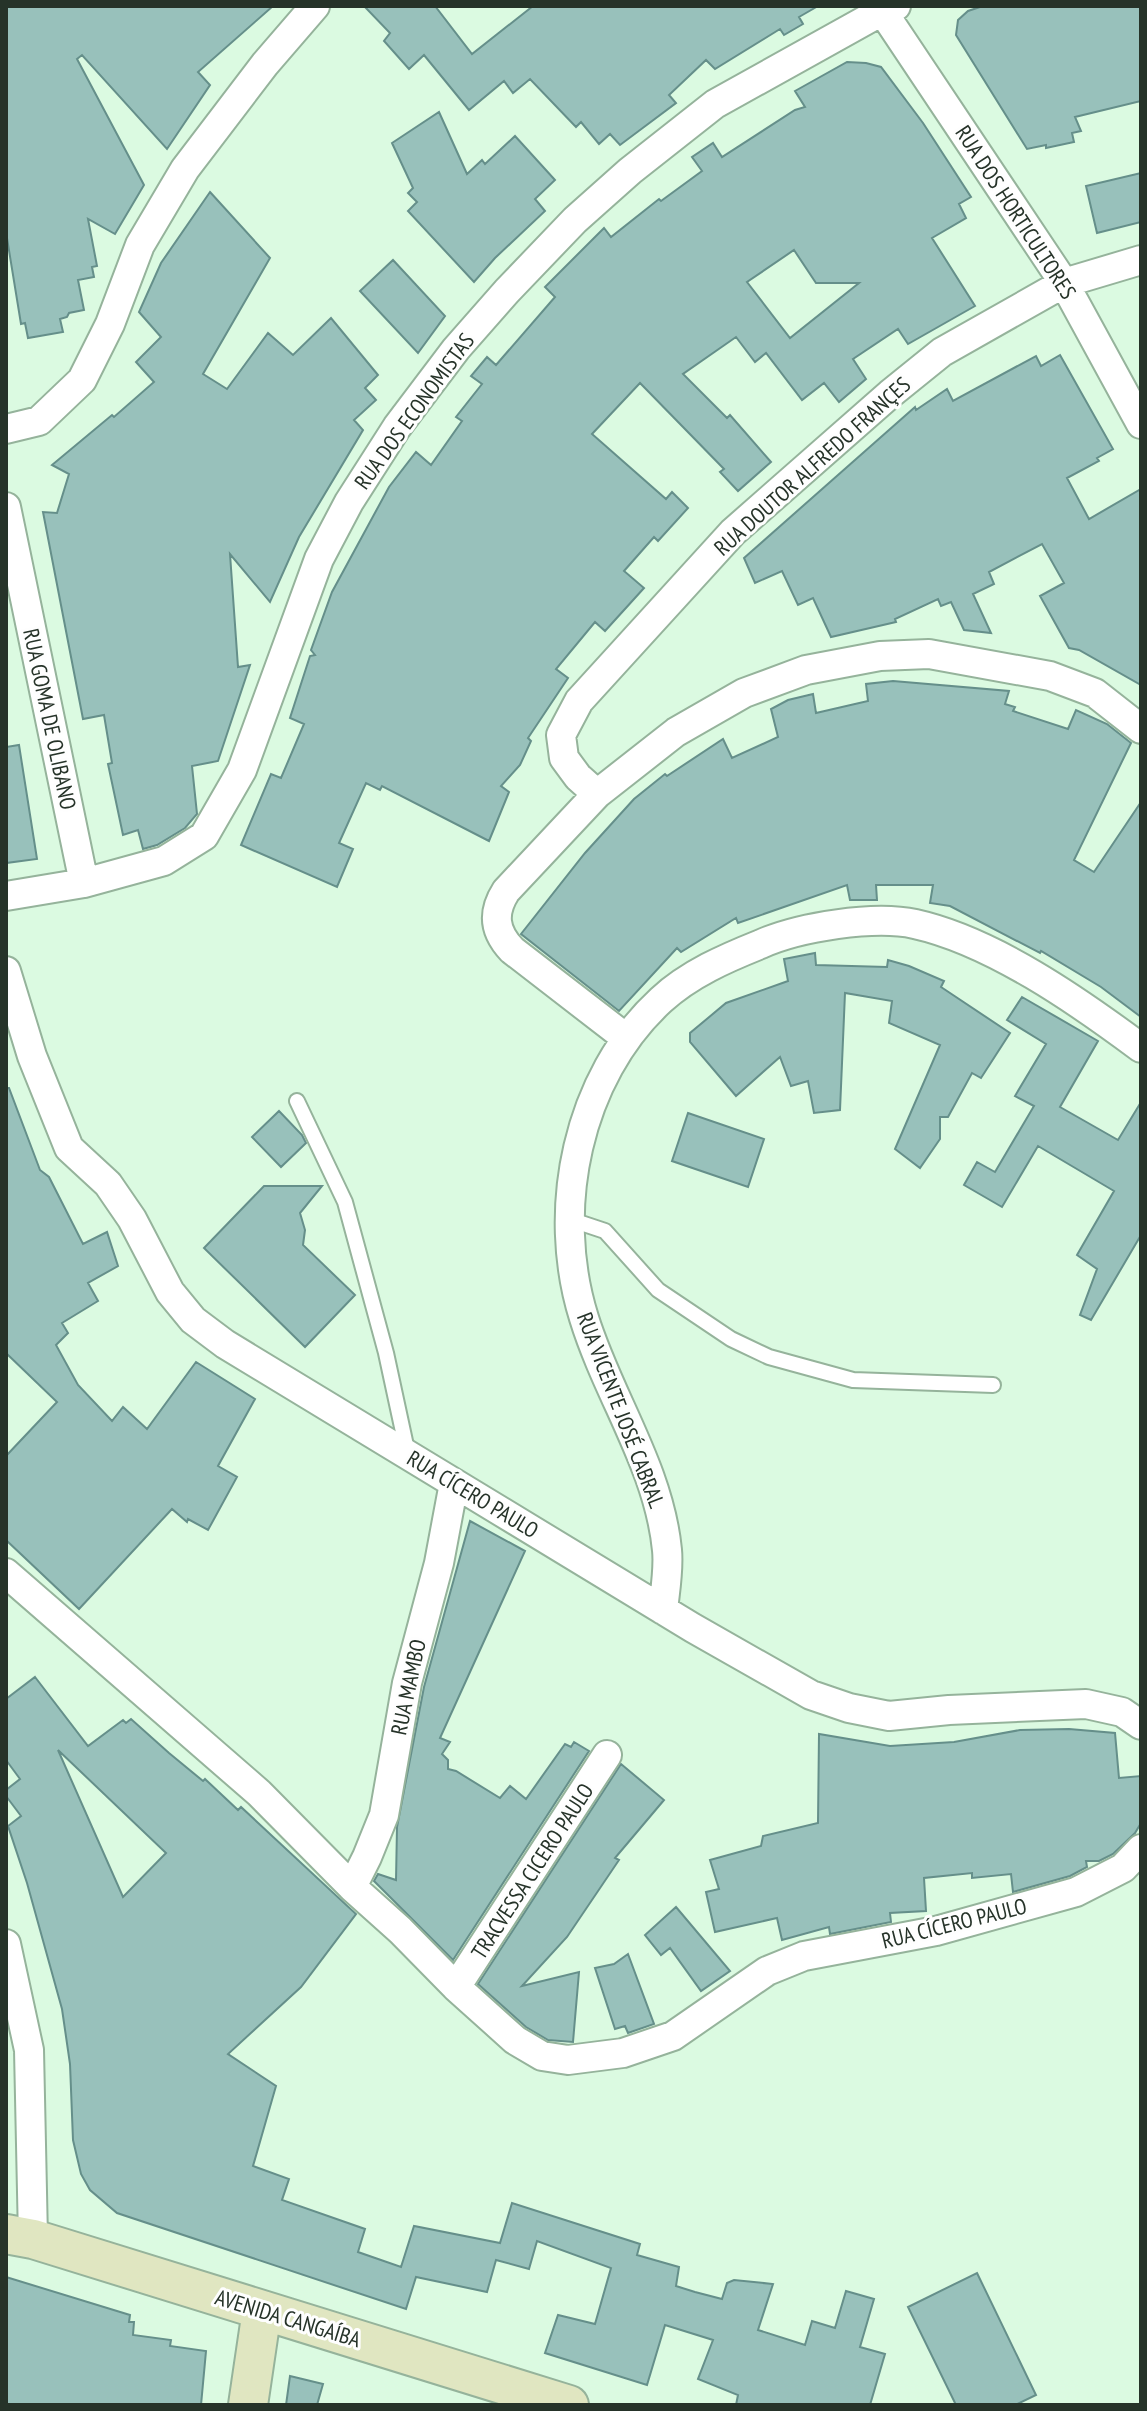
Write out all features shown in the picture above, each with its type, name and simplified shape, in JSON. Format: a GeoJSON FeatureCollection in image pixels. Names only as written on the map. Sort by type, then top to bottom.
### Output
{"type":"FeatureCollection","features":[{"type":"Feature","properties":{"kind":"main road","name":"AVENIDA CANGAÍBA"},"geometry":{"type":"LineString","coordinates":[[19,2236],[569,2405]]}},
{"type":"Feature","properties":{"kind":"main road"},"geometry":{"type":"LineString","coordinates":[[248,2405],[262,2310]]}},
{"type":"Feature","properties":{"kind":"street"},"geometry":{"type":"LineString","coordinates":[[6,429],[39,421],[82,380],[110,324],[140,245],[185,169],[265,64],[315,6]]}},
{"type":"Feature","properties":{"kind":"street","name":"RUA DOS HORTICULTORES"},"geometry":{"type":"LineString","coordinates":[[886,7],[1064,283],[1141,424]]}},
{"type":"Feature","properties":{"kind":"street","name":"RUA DOS ECONOMISTAS"},"geometry":{"type":"LineString","coordinates":[[6,896],[84,883],[164,861],[204,836],[242,770],[319,559],[349,502],[405,416],[456,349],[575,220],[630,171],[715,104],[886,7]]}},
{"type":"Feature","properties":{"kind":"street","name":"RUA DOUTOR ALFREDO FRANÇES"},"geometry":{"type":"LineString","coordinates":[[597,794],[578,777],[564,758],[561,735],[579,701],[733,532],[942,352],[1064,283],[1141,260]]}},
{"type":"Feature","properties":{"kind":"street","name":"RUA GOMA DE OLIBANO"},"geometry":{"type":"LineString","coordinates":[[6,507],[84,883]]}},
{"type":"Feature","properties":{"kind":"street"},"geometry":{"type":"LineString","coordinates":[[626,1038],[500,938],[495,922],[497,905],[506,891],[597,794],[676,732],[744,693],[806,670],[880,656],[929,654],[1050,676],[1095,693],[1141,729]]}},
{"type":"Feature","properties":{"kind":"street","name":"RUA VICENTE JOSÉ CABRAL"},"geometry":{"type":"LineString","coordinates":[[663,1610],[668,1552],[657,1496],[599,1363],[582,1314],[572,1261],[569,1219],[571,1188],[581,1137],[597,1090],[626,1038],[663,998],[706,968],[765,942],[848,921],[913,923],[972,944],[1035,975],[1141,1048]]}},
{"type":"Feature","properties":{"kind":"street","name":"RUA CÍCERO PAULO"},"geometry":{"type":"LineString","coordinates":[[6,971],[32,1056],[69,1148],[108,1184],[132,1219],[170,1292],[193,1320],[225,1344],[663,1610],[811,1695],[849,1708],[889,1716],[1086,1704],[1122,1712],[1141,1725]]}},
{"type":"Feature","properties":{"kind":"street","name":"RUA MAMBO"},"geometry":{"type":"LineString","coordinates":[[352,1887],[384,1815],[407,1683],[439,1563],[454,1483]]}},
{"type":"Feature","properties":{"kind":"street","name":"RUA CÍCERO PAULO"},"geometry":{"type":"LineString","coordinates":[[6,1573],[259,1793],[456,1987],[515,2040],[542,2056],[568,2060],[623,2053],[673,2036],[767,1971],[804,1956],[936,1931],[1076,1892],[1123,1868],[1141,1849]]}},
{"type":"Feature","properties":{"kind":"street","name":"TRACVESSA CICERO PAULO"},"geometry":{"type":"LineString","coordinates":[[456,1987],[607,1755]]}},
{"type":"Feature","properties":{"kind":"street"},"geometry":{"type":"LineString","coordinates":[[6,1944],[29,2050],[19,2236]]}},
{"type":"Feature","properties":{"kind":"lane"},"geometry":{"type":"LineString","coordinates":[[297,1101],[345,1202],[386,1353],[408,1455]]}},
{"type":"Feature","properties":{"kind":"lane"},"geometry":{"type":"LineString","coordinates":[[569,1219],[605,1231],[658,1290],[731,1339],[769,1357],[853,1380],[993,1385]]}},
{"type":"Feature","properties":{"kind":"building"},"geometry":{"type":"Polygon","coordinates":[[[6,6],[273,6],[198,72],[210,85],[167,149],[82,55],[77,59],[144,185],[115,234],[88,219],[97,266],[92,267],[94,277],[78,280],[84,310],[69,313],[60,319],[63,332],[28,338],[25,323],[21,324],[6,232],[6,6]]]}},
{"type":"Feature","properties":{"kind":"building"},"geometry":{"type":"Polygon","coordinates":[[[364,6],[435,6],[472,54],[533,6],[818,6],[799,17],[803,24],[784,35],[780,29],[715,69],[706,60],[669,95],[676,103],[620,145],[610,134],[599,144],[581,122],[576,127],[530,79],[513,93],[504,81],[469,110],[424,55],[409,69],[384,41],[390,33],[364,6]]]}},
{"type":"Feature","properties":{"kind":"building"},"geometry":{"type":"Polygon","coordinates":[[[983,6],[1141,6],[1141,101],[1075,117],[1081,131],[1072,133],[1074,142],[1027,149],[956,35],[958,20],[968,11],[983,6]]]}},
{"type":"Feature","properties":{"kind":"building"},"geometry":{"type":"Polygon","coordinates":[[[847,62],[881,67],[923,123],[971,197],[959,204],[966,218],[932,238],[975,306],[908,344],[898,329],[853,359],[866,379],[839,402],[824,383],[802,400],[766,353],[755,362],[736,337],[683,374],[727,418],[730,415],[771,462],[738,491],[720,472],[724,469],[640,383],[592,434],[666,499],[672,492],[688,508],[658,541],[654,537],[624,571],[644,588],[605,631],[595,622],[556,669],[568,678],[528,738],[531,741],[520,765],[501,786],[509,792],[489,841],[382,786],[380,790],[366,783],[339,843],[353,849],[337,887],[241,845],[271,774],[281,778],[304,724],[290,718],[310,656],[315,655],[311,650],[332,592],[389,487],[416,452],[431,465],[462,421],[456,417],[482,384],[471,376],[487,357],[496,365],[555,297],[545,287],[604,228],[611,237],[659,199],[661,201],[702,171],[692,157],[713,143],[722,157],[795,110],[805,107],[795,91],[847,62]],[[794,250],[747,282],[790,338],[859,283],[816,283],[794,250]]]}},
{"type":"Feature","properties":{"kind":"building"},"geometry":{"type":"Polygon","coordinates":[[[439,112],[467,174],[482,160],[485,164],[515,136],[555,180],[535,199],[545,211],[474,282],[408,211],[417,202],[408,193],[413,188],[392,143],[439,112]]]}},
{"type":"Feature","properties":{"kind":"building"},"geometry":{"type":"Polygon","coordinates":[[[1141,173],[1141,222],[1097,233],[1086,186],[1141,173]]]}},
{"type":"Feature","properties":{"kind":"building"},"geometry":{"type":"Polygon","coordinates":[[[210,192],[270,258],[203,374],[227,389],[268,333],[293,355],[331,318],[378,375],[365,388],[376,400],[354,420],[363,430],[299,537],[270,602],[230,554],[238,667],[250,665],[218,761],[192,766],[197,814],[185,828],[157,845],[143,849],[138,830],[123,835],[108,764],[112,763],[104,715],[83,719],[43,512],[57,513],[69,474],[52,465],[154,382],[136,362],[161,337],[139,312],[161,263],[210,192]]]}},
{"type":"Feature","properties":{"kind":"building"},"geometry":{"type":"Polygon","coordinates":[[[393,260],[445,316],[418,353],[360,291],[393,260]]]}},
{"type":"Feature","properties":{"kind":"building"},"geometry":{"type":"Polygon","coordinates":[[[1060,355],[1113,449],[1097,458],[1099,461],[1067,478],[1089,519],[1141,489],[1141,685],[1079,650],[1069,648],[1040,596],[1064,583],[1042,544],[989,572],[994,584],[973,594],[991,633],[964,630],[951,602],[941,606],[938,599],[895,619],[896,622],[831,637],[813,598],[798,605],[782,571],[755,583],[744,558],[915,407],[916,410],[947,389],[953,401],[1036,356],[1041,366],[1060,355]]]}},
{"type":"Feature","properties":{"kind":"building"},"geometry":{"type":"Polygon","coordinates":[[[893,681],[1009,691],[1005,704],[1015,707],[1013,711],[1068,729],[1076,710],[1107,724],[1131,743],[1074,860],[1094,872],[1141,802],[1141,1017],[1101,987],[1041,951],[950,906],[930,903],[933,885],[876,885],[877,900],[850,900],[847,885],[738,923],[736,918],[681,952],[677,948],[619,1011],[521,934],[585,853],[634,799],[665,774],[667,776],[723,739],[732,758],[778,737],[771,709],[788,700],[813,694],[816,713],[868,701],[866,684],[893,681]]]}},
{"type":"Feature","properties":{"kind":"building"},"geometry":{"type":"Polygon","coordinates":[[[19,745],[37,859],[6,863],[6,747],[19,745]]]}},
{"type":"Feature","properties":{"kind":"building"},"geometry":{"type":"Polygon","coordinates":[[[815,953],[816,965],[887,967],[888,960],[909,966],[944,981],[941,987],[1010,1033],[981,1078],[972,1073],[948,1117],[940,1117],[940,1139],[920,1168],[895,1149],[940,1045],[889,1023],[892,1001],[845,993],[840,1110],[814,1113],[808,1081],[791,1086],[780,1057],[736,1096],[690,1042],[690,1033],[726,1003],[788,981],[784,959],[815,953]]]}},
{"type":"Feature","properties":{"kind":"building"},"geometry":{"type":"Polygon","coordinates":[[[1022,997],[1098,1041],[1060,1107],[1118,1140],[1141,1102],[1141,1235],[1091,1320],[1080,1315],[1097,1269],[1077,1255],[1114,1191],[1038,1146],[1002,1207],[964,1185],[977,1162],[995,1172],[1034,1106],[1015,1096],[1046,1044],[1007,1020],[1022,997]]]}},
{"type":"Feature","properties":{"kind":"building"},"geometry":{"type":"Polygon","coordinates":[[[6,1088],[9,1088],[40,1170],[49,1177],[83,1244],[107,1232],[118,1266],[88,1283],[98,1301],[62,1323],[68,1333],[56,1345],[78,1385],[112,1421],[123,1407],[147,1429],[196,1362],[255,1399],[218,1466],[237,1477],[208,1530],[188,1519],[187,1522],[172,1509],[79,1609],[6,1540],[6,1456],[57,1402],[6,1353],[6,1088]]]}},
{"type":"Feature","properties":{"kind":"building"},"geometry":{"type":"Polygon","coordinates":[[[279,1111],[306,1143],[281,1167],[252,1137],[279,1111]]]}},
{"type":"Feature","properties":{"kind":"building"},"geometry":{"type":"Polygon","coordinates":[[[688,1113],[764,1139],[748,1187],[672,1161],[688,1113]]]}},
{"type":"Feature","properties":{"kind":"building"},"geometry":{"type":"Polygon","coordinates":[[[264,1186],[322,1186],[300,1213],[305,1230],[303,1245],[355,1295],[305,1347],[204,1248],[264,1186]]]}},
{"type":"Feature","properties":{"kind":"building"},"geometry":{"type":"Polygon","coordinates":[[[470,1521],[525,1551],[440,1738],[450,1742],[442,1754],[448,1760],[448,1769],[500,1798],[510,1786],[526,1799],[565,1744],[571,1747],[574,1742],[589,1751],[453,1960],[374,1881],[378,1874],[396,1880],[397,1827],[424,1687],[470,1521]]]}},
{"type":"Feature","properties":{"kind":"building"},"geometry":{"type":"Polygon","coordinates":[[[35,1677],[88,1746],[123,1720],[126,1723],[131,1719],[238,1810],[241,1807],[356,1914],[301,1987],[228,2054],[276,2086],[253,2166],[289,2179],[282,2200],[365,2229],[358,2252],[401,2267],[414,2226],[500,2243],[512,2203],[640,2244],[637,2255],[679,2267],[676,2286],[695,2292],[722,2299],[727,2283],[734,2280],[773,2284],[758,2330],[805,2345],[812,2321],[835,2328],[846,2291],[874,2299],[860,2347],[885,2354],[870,2405],[736,2405],[738,2395],[698,2379],[713,2340],[665,2325],[647,2385],[545,2353],[558,2315],[595,2324],[611,2268],[537,2241],[529,2269],[496,2260],[487,2292],[416,2277],[406,2309],[117,2213],[90,2190],[81,2174],[73,2140],[70,2064],[62,2009],[8,1826],[21,1816],[6,1796],[6,1790],[20,1779],[6,1760],[6,1699],[35,1677]],[[58,1750],[123,1897],[166,1853],[58,1750]]]}},
{"type":"Feature","properties":{"kind":"building"},"geometry":{"type":"Polygon","coordinates":[[[1069,1729],[1115,1733],[1119,1778],[1141,1776],[1141,1823],[1113,1854],[1099,1861],[1086,1861],[1087,1867],[1070,1876],[1013,1892],[1011,1874],[972,1878],[972,1873],[924,1878],[926,1911],[890,1913],[891,1922],[830,1934],[829,1927],[782,1940],[777,1918],[715,1932],[706,1892],[719,1889],[710,1860],[761,1846],[763,1836],[818,1823],[819,1734],[890,1746],[954,1742],[1020,1730],[1069,1729]]]}},
{"type":"Feature","properties":{"kind":"building"},"geometry":{"type":"Polygon","coordinates":[[[621,1764],[664,1800],[615,1858],[619,1860],[567,1937],[522,1986],[579,1972],[573,2042],[548,2040],[526,2027],[478,1984],[621,1764]]]}},
{"type":"Feature","properties":{"kind":"building"},"geometry":{"type":"Polygon","coordinates":[[[676,1907],[730,1971],[701,1991],[670,1948],[661,1955],[645,1935],[676,1907]]]}},
{"type":"Feature","properties":{"kind":"building"},"geometry":{"type":"Polygon","coordinates":[[[628,1954],[654,2024],[628,2033],[625,2026],[615,2029],[595,1968],[614,1964],[628,1954]]]}},
{"type":"Feature","properties":{"kind":"building"},"geometry":{"type":"Polygon","coordinates":[[[977,2273],[1036,2395],[1015,2405],[956,2405],[908,2307],[977,2273]]]}},
{"type":"Feature","properties":{"kind":"building"},"geometry":{"type":"Polygon","coordinates":[[[6,2277],[130,2315],[129,2322],[134,2322],[133,2335],[171,2340],[170,2346],[206,2351],[201,2405],[6,2405],[6,2277]]]}},
{"type":"Feature","properties":{"kind":"building"},"geometry":{"type":"Polygon","coordinates":[[[290,2376],[323,2384],[317,2405],[286,2405],[290,2376]]]}}]}
